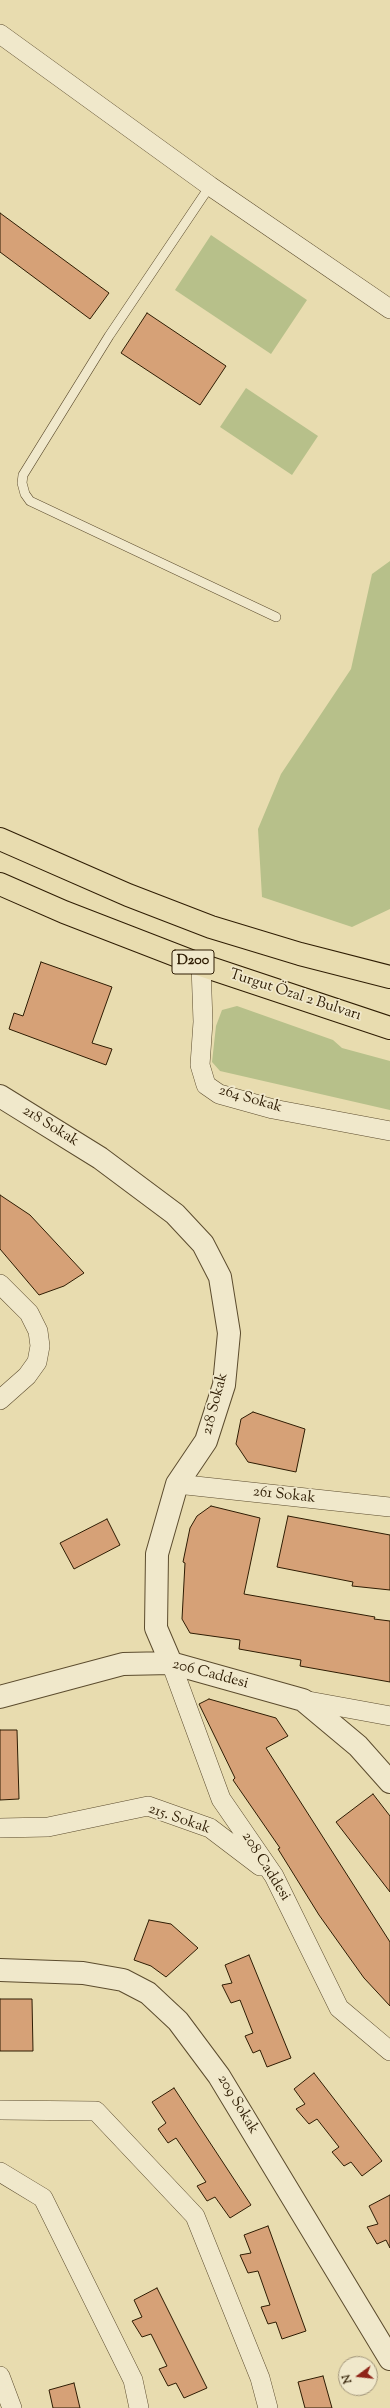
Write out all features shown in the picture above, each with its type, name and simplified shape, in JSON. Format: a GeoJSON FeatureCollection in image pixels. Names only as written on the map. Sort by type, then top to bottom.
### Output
{"type":"FeatureCollection","features":[{"type":"Feature","properties":{"kind":"highway","name":"D200"},"geometry":{"type":"LineString","coordinates":[[0,839],[128,895],[211,927],[300,954],[390,977]]}},
{"type":"Feature","properties":{"kind":"highway","name":"Turgut Özal 2 Bulvarı"},"geometry":{"type":"LineString","coordinates":[[0,884],[64,912],[201,965],[390,1028]]}},
{"type":"Feature","properties":{"kind":"street"},"geometry":{"type":"LineString","coordinates":[[0,34],[210,186],[390,309]]}},
{"type":"Feature","properties":{"kind":"street","name":"264 Sokak"},"geometry":{"type":"LineString","coordinates":[[201,965],[203,1022],[200,1065],[206,1085],[218,1094],[273,1109],[390,1131]]}},
{"type":"Feature","properties":{"kind":"street","name":"218 Sokak"},"geometry":{"type":"LineString","coordinates":[[0,1096],[100,1158],[175,1214],[203,1244],[220,1277],[229,1333],[224,1384],[206,1441],[177,1484],[157,1554],[156,1628],[170,1663]]}},
{"type":"Feature","properties":{"kind":"street"},"geometry":{"type":"LineString","coordinates":[[0,1284],[29,1313],[38,1331],[40,1346],[37,1362],[28,1376],[0,1400]]}},
{"type":"Feature","properties":{"kind":"street","name":"261 Sokak"},"geometry":{"type":"LineString","coordinates":[[177,1484],[390,1507]]}},
{"type":"Feature","properties":{"kind":"street","name":"206 Caddesi"},"geometry":{"type":"LineString","coordinates":[[0,1697],[123,1664],[170,1663],[303,1700],[358,1746],[390,1782]]}},
{"type":"Feature","properties":{"kind":"street","name":"208 Caddesi"},"geometry":{"type":"LineString","coordinates":[[170,1663],[221,1799],[274,1876],[339,2008],[390,2051]]}},
{"type":"Feature","properties":{"kind":"street"},"geometry":{"type":"LineString","coordinates":[[303,1700],[390,1716]]}},
{"type":"Feature","properties":{"kind":"street","name":"215. Sokak"},"geometry":{"type":"LineString","coordinates":[[0,1828],[48,1826],[148,1806],[210,1828],[274,1876]]}},
{"type":"Feature","properties":{"kind":"street","name":"209 Sokak"},"geometry":{"type":"LineString","coordinates":[[0,1970],[83,1973],[124,1980],[148,1993],[178,2021],[219,2076],[390,2358]]}},
{"type":"Feature","properties":{"kind":"street"},"geometry":{"type":"LineString","coordinates":[[0,2110],[96,2111],[195,2216],[260,2378],[268,2408]]}},
{"type":"Feature","properties":{"kind":"street"},"geometry":{"type":"LineString","coordinates":[[0,2172],[43,2198],[132,2380],[140,2408]]}},
{"type":"Feature","properties":{"kind":"street"},"geometry":{"type":"LineString","coordinates":[[0,2376],[12,2408]]}},
{"type":"Feature","properties":{"kind":"lane"},"geometry":{"type":"LineString","coordinates":[[210,186],[109,336],[24,475],[22,483],[25,494],[30,501],[276,617]]}},
{"type":"Feature","properties":{"kind":"green space"},"geometry":{"type":"Polygon","coordinates":[[[211,235],[307,300],[271,354],[175,290],[211,235]]]}},
{"type":"Feature","properties":{"kind":"green space"},"geometry":{"type":"Polygon","coordinates":[[[246,388],[318,436],[292,475],[220,427],[246,388]]]}},
{"type":"Feature","properties":{"kind":"green space"},"geometry":{"type":"Polygon","coordinates":[[[390,561],[390,909],[352,927],[262,897],[258,829],[281,774],[351,669],[372,574],[390,561]]]}},
{"type":"Feature","properties":{"kind":"green space"},"geometry":{"type":"Polygon","coordinates":[[[237,1006],[333,1040],[342,1048],[390,1061],[390,1110],[220,1071],[212,1062],[216,1026],[222,1010],[237,1006]]]}},
{"type":"Feature","properties":{"kind":"building"},"geometry":{"type":"Polygon","coordinates":[[[0,213],[109,293],[90,319],[0,252],[0,213]]]}},
{"type":"Feature","properties":{"kind":"building"},"geometry":{"type":"Polygon","coordinates":[[[147,313],[226,366],[200,405],[121,353],[147,313]]]}},
{"type":"Feature","properties":{"kind":"building"},"geometry":{"type":"Polygon","coordinates":[[[41,962],[112,987],[92,1043],[112,1049],[106,1065],[9,1029],[14,1013],[23,1016],[41,962]]]}},
{"type":"Feature","properties":{"kind":"building"},"geometry":{"type":"Polygon","coordinates":[[[0,1195],[30,1215],[84,1273],[64,1286],[39,1295],[0,1249],[0,1195]]]}},
{"type":"Feature","properties":{"kind":"building"},"geometry":{"type":"Polygon","coordinates":[[[253,1412],[305,1429],[296,1472],[248,1462],[236,1444],[241,1419],[253,1412]]]}},
{"type":"Feature","properties":{"kind":"building"},"geometry":{"type":"Polygon","coordinates":[[[211,1506],[260,1518],[244,1594],[375,1617],[374,1619],[390,1621],[390,1682],[300,1666],[301,1660],[239,1649],[240,1640],[190,1633],[182,1619],[185,1563],[183,1562],[190,1528],[197,1516],[211,1506]]]}},
{"type":"Feature","properties":{"kind":"building"},"geometry":{"type":"Polygon","coordinates":[[[288,1516],[390,1535],[390,1590],[352,1586],[353,1582],[277,1567],[288,1516]]]}},
{"type":"Feature","properties":{"kind":"building"},"geometry":{"type":"Polygon","coordinates":[[[107,1519],[120,1545],[74,1569],[60,1543],[107,1519]]]}},
{"type":"Feature","properties":{"kind":"building"},"geometry":{"type":"Polygon","coordinates":[[[209,1699],[276,1718],[288,1736],[266,1748],[390,1942],[390,2006],[364,1978],[319,1915],[278,1849],[280,1848],[233,1780],[235,1778],[199,1704],[209,1699]]]}},
{"type":"Feature","properties":{"kind":"building"},"geometry":{"type":"Polygon","coordinates":[[[0,1730],[17,1730],[19,1799],[0,1800],[0,1730]]]}},
{"type":"Feature","properties":{"kind":"building"},"geometry":{"type":"Polygon","coordinates":[[[373,1794],[390,1816],[390,1892],[336,1822],[373,1794]]]}},
{"type":"Feature","properties":{"kind":"building"},"geometry":{"type":"Polygon","coordinates":[[[149,1920],[171,1924],[198,1948],[166,1977],[151,1966],[134,1960],[149,1920]]]}},
{"type":"Feature","properties":{"kind":"building"},"geometry":{"type":"Polygon","coordinates":[[[249,1955],[291,2058],[267,2067],[260,2050],[253,2053],[245,2036],[253,2033],[240,2000],[231,2003],[222,1985],[232,1983],[225,1965],[249,1955]]]}},
{"type":"Feature","properties":{"kind":"building"},"geometry":{"type":"Polygon","coordinates":[[[0,1999],[32,1999],[33,2051],[0,2051],[0,1999]]]}},
{"type":"Feature","properties":{"kind":"building"},"geometry":{"type":"Polygon","coordinates":[[[314,2073],[382,2161],[362,2176],[351,2162],[344,2166],[332,2152],[339,2147],[317,2119],[309,2124],[296,2109],[305,2104],[294,2089],[314,2073]]]}},
{"type":"Feature","properties":{"kind":"building"},"geometry":{"type":"Polygon","coordinates":[[[174,2088],[251,2205],[230,2218],[215,2197],[207,2201],[197,2186],[206,2182],[176,2138],[168,2143],[158,2129],[166,2123],[152,2102],[174,2088]]]}},
{"type":"Feature","properties":{"kind":"building"},"geometry":{"type":"Polygon","coordinates":[[[390,2195],[390,2248],[386,2240],[377,2244],[367,2227],[378,2224],[369,2206],[390,2195]]]}},
{"type":"Feature","properties":{"kind":"building"},"geometry":{"type":"Polygon","coordinates":[[[268,2226],[306,2331],[282,2339],[276,2322],[268,2324],[261,2307],[270,2305],[258,2271],[248,2273],[240,2255],[251,2253],[244,2235],[268,2226]]]}},
{"type":"Feature","properties":{"kind":"building"},"geometry":{"type":"Polygon","coordinates":[[[157,2288],[207,2388],[184,2398],[176,2383],[168,2386],[159,2369],[167,2366],[151,2334],[142,2337],[132,2321],[142,2317],[134,2300],[157,2288]]]}},
{"type":"Feature","properties":{"kind":"building"},"geometry":{"type":"Polygon","coordinates":[[[323,2376],[332,2408],[305,2408],[298,2382],[323,2376]]]}},
{"type":"Feature","properties":{"kind":"building"},"geometry":{"type":"Polygon","coordinates":[[[74,2383],[80,2408],[53,2408],[49,2390],[74,2383]]]}}]}
